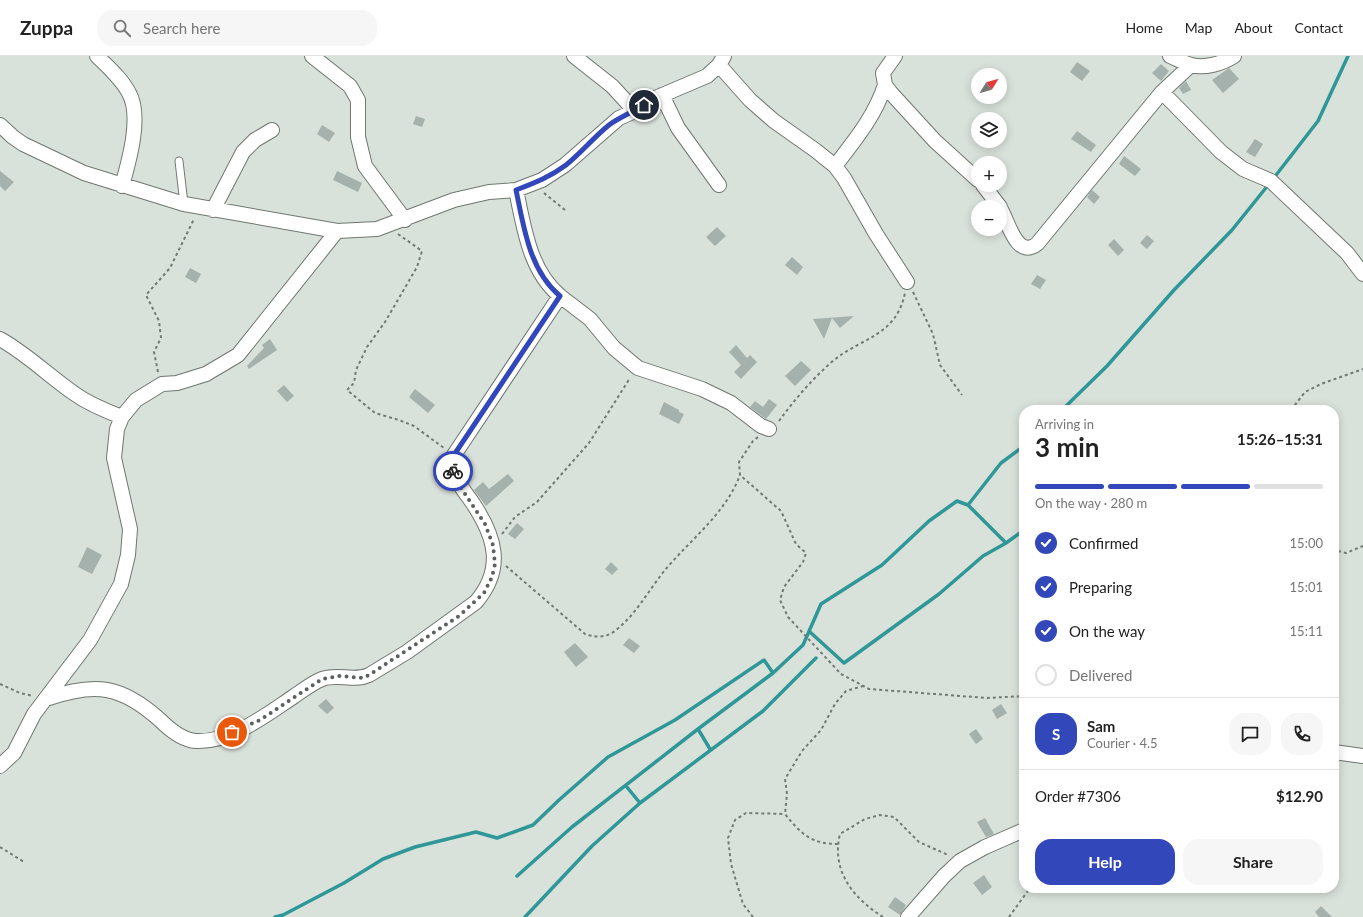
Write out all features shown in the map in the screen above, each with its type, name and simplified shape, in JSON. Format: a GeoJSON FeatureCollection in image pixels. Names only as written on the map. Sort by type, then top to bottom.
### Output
{"type":"FeatureCollection","features":[{"type":"Feature","properties":{"kind":"street"},"geometry":{"type":"LineString","coordinates":[[97,56],[129,92],[133,103],[134,115],[129,158],[122,186]]}},
{"type":"Feature","properties":{"kind":"street"},"geometry":{"type":"LineString","coordinates":[[312,56],[350,86],[358,100],[358,137],[365,166],[406,220]]}},
{"type":"Feature","properties":{"kind":"street"},"geometry":{"type":"LineString","coordinates":[[574,56],[612,86],[635,111]]}},
{"type":"Feature","properties":{"kind":"street"},"geometry":{"type":"LineString","coordinates":[[835,166],[867,125],[878,106],[885,85],[883,73],[895,56]]}},
{"type":"Feature","properties":{"kind":"street"},"geometry":{"type":"LineString","coordinates":[[1170,56],[1191,65],[1209,65],[1228,60],[1234,56]]}},
{"type":"Feature","properties":{"kind":"street"},"geometry":{"type":"LineString","coordinates":[[0,124],[13,137],[23,144],[84,173],[184,204],[337,231],[377,229],[406,220],[441,204],[461,198],[489,192],[516,190],[535,183],[565,165],[619,118],[635,111],[662,95],[707,76],[722,60],[750,100],[774,121],[835,166],[844,178],[872,228],[907,282]]}},
{"type":"Feature","properties":{"kind":"street"},"geometry":{"type":"LineString","coordinates":[[1007,222],[1016,242],[1024,248],[1032,248],[1037,244],[1162,92],[1191,65]]}},
{"type":"Feature","properties":{"kind":"street"},"geometry":{"type":"LineString","coordinates":[[885,85],[915,120],[971,173]]}},
{"type":"Feature","properties":{"kind":"street"},"geometry":{"type":"LineString","coordinates":[[1162,92],[1222,152],[1243,169],[1271,181],[1347,253],[1363,274]]}},
{"type":"Feature","properties":{"kind":"street"},"geometry":{"type":"LineString","coordinates":[[662,95],[678,128],[719,185]]}},
{"type":"Feature","properties":{"kind":"street"},"geometry":{"type":"LineString","coordinates":[[207,208],[243,152],[255,140],[272,130]]}},
{"type":"Feature","properties":{"kind":"street"},"geometry":{"type":"LineString","coordinates":[[516,190],[522,224],[532,254],[540,273],[549,287],[590,319],[614,348],[638,368],[702,389],[731,403],[761,426],[769,429]]}},
{"type":"Feature","properties":{"kind":"street"},"geometry":{"type":"LineString","coordinates":[[988,192],[995,200]]}},
{"type":"Feature","properties":{"kind":"street"},"geometry":{"type":"LineString","coordinates":[[0,766],[14,753],[27,726],[93,635],[112,602],[124,575],[130,529],[114,458],[116,434],[122,417],[136,400],[162,384],[177,383],[206,374],[238,355],[337,231]]}},
{"type":"Feature","properties":{"kind":"street"},"geometry":{"type":"LineString","coordinates":[[46,699],[88,689],[100,688],[114,691],[140,703],[168,728],[187,739],[195,741],[219,737],[260,720],[322,679],[340,676],[363,678],[407,652],[476,602],[484,593],[492,577],[494,550],[485,524],[454,475],[454,455],[560,296]]}},
{"type":"Feature","properties":{"kind":"street"},"geometry":{"type":"LineString","coordinates":[[0,339],[31,359],[88,403],[122,417]]}},
{"type":"Feature","properties":{"kind":"street"},"geometry":{"type":"LineString","coordinates":[[1339,753],[1363,756]]}},
{"type":"Feature","properties":{"kind":"street"},"geometry":{"type":"LineString","coordinates":[[908,917],[944,876],[960,861],[985,847],[1019,832]]}},
{"type":"Feature","properties":{"kind":"lane"},"geometry":{"type":"LineString","coordinates":[[179,161],[184,204]]}},
{"type":"Feature","properties":{"kind":"path"},"geometry":{"type":"LineString","coordinates":[[535,183],[565,210]]}},
{"type":"Feature","properties":{"kind":"path"},"geometry":{"type":"LineString","coordinates":[[162,384],[156,368],[154,352],[161,338],[159,321],[146,295],[170,268],[207,208]]}},
{"type":"Feature","properties":{"kind":"path"},"geometry":{"type":"LineString","coordinates":[[391,225],[399,236],[422,251],[417,267],[385,322],[367,348],[356,370],[354,383],[347,390],[375,413],[414,426],[454,455]]}},
{"type":"Feature","properties":{"kind":"path"},"geometry":{"type":"LineString","coordinates":[[907,282],[918,300],[932,334],[940,366],[962,395]]}},
{"type":"Feature","properties":{"kind":"path"},"geometry":{"type":"LineString","coordinates":[[638,368],[620,391],[589,443],[537,502],[515,517],[494,550],[586,634],[593,637],[610,634],[628,619],[666,570],[700,533],[734,490],[740,475],[739,462],[753,441],[776,425],[805,388],[835,360],[868,340],[893,322],[904,296],[907,282]]}},
{"type":"Feature","properties":{"kind":"path"},"geometry":{"type":"LineString","coordinates":[[1295,405],[1306,392],[1321,384],[1363,369]]}},
{"type":"Feature","properties":{"kind":"path"},"geometry":{"type":"LineString","coordinates":[[740,475],[781,511],[796,544],[806,553],[803,562],[784,587],[780,600],[788,617],[841,674],[869,689],[956,696],[1006,698],[1019,697]]}},
{"type":"Feature","properties":{"kind":"path"},"geometry":{"type":"LineString","coordinates":[[1339,551],[1346,553],[1363,546]]}},
{"type":"Feature","properties":{"kind":"path"},"geometry":{"type":"LineString","coordinates":[[0,684],[20,693],[46,699]]}},
{"type":"Feature","properties":{"kind":"path"},"geometry":{"type":"LineString","coordinates":[[838,844],[824,844],[812,840],[799,831],[785,814],[787,794],[785,779],[789,770],[802,751],[821,730],[835,704],[846,691],[864,686]]}},
{"type":"Feature","properties":{"kind":"path"},"geometry":{"type":"LineString","coordinates":[[752,917],[743,904],[731,864],[728,838],[734,820],[746,813],[785,814]]}},
{"type":"Feature","properties":{"kind":"path"},"geometry":{"type":"LineString","coordinates":[[883,917],[865,906],[852,890],[843,875],[838,844],[840,834],[865,819],[880,815],[894,817],[919,842],[960,861]]}},
{"type":"Feature","properties":{"kind":"path"},"geometry":{"type":"LineString","coordinates":[[0,847],[24,862]]}},
{"type":"Feature","properties":{"kind":"path"},"geometry":{"type":"LineString","coordinates":[[1009,917],[1026,893]]}},
{"type":"Feature","properties":{"kind":"building"},"geometry":{"type":"Polygon","coordinates":[[[1077,62],[1090,71],[1082,81],[1070,72],[1077,62]]]}},
{"type":"Feature","properties":{"kind":"building"},"geometry":{"type":"Polygon","coordinates":[[[1161,64],[1169,71],[1161,81],[1152,73],[1161,64]]]}},
{"type":"Feature","properties":{"kind":"building"},"geometry":{"type":"Polygon","coordinates":[[[1229,68],[1239,79],[1223,93],[1212,80],[1229,68]]]}},
{"type":"Feature","properties":{"kind":"building"},"geometry":{"type":"Polygon","coordinates":[[[1186,81],[1191,90],[1183,94],[1179,88],[1186,81]]]}},
{"type":"Feature","properties":{"kind":"building"},"geometry":{"type":"Polygon","coordinates":[[[416,116],[425,119],[422,127],[413,124],[416,116]]]}},
{"type":"Feature","properties":{"kind":"building"},"geometry":{"type":"Polygon","coordinates":[[[322,125],[335,133],[329,142],[317,134],[322,125]]]}},
{"type":"Feature","properties":{"kind":"building"},"geometry":{"type":"Polygon","coordinates":[[[1077,131],[1096,145],[1091,152],[1071,139],[1077,131]]]}},
{"type":"Feature","properties":{"kind":"building"},"geometry":{"type":"Polygon","coordinates":[[[1255,139],[1263,144],[1255,157],[1246,152],[1255,139]]]}},
{"type":"Feature","properties":{"kind":"building"},"geometry":{"type":"Polygon","coordinates":[[[1124,156],[1141,169],[1135,176],[1119,164],[1124,156]]]}},
{"type":"Feature","properties":{"kind":"building"},"geometry":{"type":"Polygon","coordinates":[[[0,171],[14,182],[5,191],[0,186],[0,171]]]}},
{"type":"Feature","properties":{"kind":"building"},"geometry":{"type":"Polygon","coordinates":[[[337,171],[362,183],[358,192],[333,180],[337,171]]]}},
{"type":"Feature","properties":{"kind":"building"},"geometry":{"type":"Polygon","coordinates":[[[1092,190],[1100,197],[1094,204],[1087,197],[1092,190]]]}},
{"type":"Feature","properties":{"kind":"building"},"geometry":{"type":"Polygon","coordinates":[[[717,227],[726,236],[715,246],[706,237],[717,227]]]}},
{"type":"Feature","properties":{"kind":"building"},"geometry":{"type":"Polygon","coordinates":[[[1147,235],[1154,241],[1147,249],[1140,243],[1147,235]]]}},
{"type":"Feature","properties":{"kind":"building"},"geometry":{"type":"Polygon","coordinates":[[[1114,239],[1124,250],[1118,256],[1108,245],[1114,239]]]}},
{"type":"Feature","properties":{"kind":"building"},"geometry":{"type":"Polygon","coordinates":[[[792,257],[803,267],[797,275],[785,265],[792,257]]]}},
{"type":"Feature","properties":{"kind":"building"},"geometry":{"type":"Polygon","coordinates":[[[190,268],[201,274],[196,283],[185,277],[190,268]]]}},
{"type":"Feature","properties":{"kind":"building"},"geometry":{"type":"Polygon","coordinates":[[[1037,275],[1046,280],[1040,289],[1031,284],[1037,275]]]}},
{"type":"Feature","properties":{"kind":"building"},"geometry":{"type":"Polygon","coordinates":[[[854,316],[840,328],[832,318],[824,339],[813,319],[854,316]]]}},
{"type":"Feature","properties":{"kind":"building"},"geometry":{"type":"Polygon","coordinates":[[[270,339],[277,350],[249,369],[247,366],[264,348],[262,345],[270,339]]]}},
{"type":"Feature","properties":{"kind":"building"},"geometry":{"type":"Polygon","coordinates":[[[736,345],[747,358],[750,355],[757,362],[741,379],[734,372],[741,365],[729,352],[736,345]]]}},
{"type":"Feature","properties":{"kind":"building"},"geometry":{"type":"Polygon","coordinates":[[[801,361],[811,370],[795,386],[785,376],[801,361]]]}},
{"type":"Feature","properties":{"kind":"building"},"geometry":{"type":"Polygon","coordinates":[[[284,385],[294,396],[287,402],[277,391],[284,385]]]}},
{"type":"Feature","properties":{"kind":"building"},"geometry":{"type":"Polygon","coordinates":[[[415,389],[435,405],[428,413],[409,397],[415,389]]]}},
{"type":"Feature","properties":{"kind":"building"},"geometry":{"type":"Polygon","coordinates":[[[769,399],[777,405],[766,419],[750,407],[755,401],[763,407],[769,399]]]}},
{"type":"Feature","properties":{"kind":"building"},"geometry":{"type":"Polygon","coordinates":[[[664,402],[684,414],[679,424],[659,414],[664,402]]]}},
{"type":"Feature","properties":{"kind":"building"},"geometry":{"type":"Polygon","coordinates":[[[508,474],[514,481],[486,506],[474,490],[483,482],[489,489],[508,474]]]}},
{"type":"Feature","properties":{"kind":"building"},"geometry":{"type":"Polygon","coordinates":[[[517,523],[524,529],[515,539],[508,534],[517,523]]]}},
{"type":"Feature","properties":{"kind":"building"},"geometry":{"type":"Polygon","coordinates":[[[87,547],[102,555],[92,574],[78,567],[87,547]]]}},
{"type":"Feature","properties":{"kind":"building"},"geometry":{"type":"Polygon","coordinates":[[[611,562],[618,569],[612,575],[605,569],[611,562]]]}},
{"type":"Feature","properties":{"kind":"building"},"geometry":{"type":"Polygon","coordinates":[[[629,638],[640,646],[634,653],[623,645],[629,638]]]}},
{"type":"Feature","properties":{"kind":"building"},"geometry":{"type":"Polygon","coordinates":[[[575,643],[588,657],[576,667],[564,652],[575,643]]]}},
{"type":"Feature","properties":{"kind":"building"},"geometry":{"type":"Polygon","coordinates":[[[326,699],[334,708],[327,714],[318,706],[326,699]]]}},
{"type":"Feature","properties":{"kind":"building"},"geometry":{"type":"Polygon","coordinates":[[[1001,704],[1007,713],[997,719],[992,710],[1001,704]]]}},
{"type":"Feature","properties":{"kind":"building"},"geometry":{"type":"Polygon","coordinates":[[[976,729],[983,739],[976,744],[969,734],[976,729]]]}},
{"type":"Feature","properties":{"kind":"building"},"geometry":{"type":"Polygon","coordinates":[[[985,818],[994,834],[986,837],[977,822],[985,818]]]}},
{"type":"Feature","properties":{"kind":"building"},"geometry":{"type":"Polygon","coordinates":[[[984,875],[992,887],[982,895],[973,883],[984,875]]]}},
{"type":"Feature","properties":{"kind":"building"},"geometry":{"type":"Polygon","coordinates":[[[895,897],[906,905],[900,915],[888,907],[895,897]]]}},
{"type":"Feature","properties":{"kind":"building"},"geometry":{"type":"Polygon","coordinates":[[[1321,906],[1332,917],[1319,917],[1315,912],[1321,906]]]}},
{"type":"Feature","properties":{"kind":"waterway"},"geometry":{"type":"LineString","coordinates":[[1273,179],[1318,121],[1348,56]]}},
{"type":"Feature","properties":{"kind":"waterway"},"geometry":{"type":"LineString","coordinates":[[1067,405],[1107,366],[1174,290],[1232,230],[1269,184]]}},
{"type":"Feature","properties":{"kind":"waterway"},"geometry":{"type":"LineString","coordinates":[[1006,543],[968,505],[1001,463],[1019,450]]}},
{"type":"Feature","properties":{"kind":"waterway"},"geometry":{"type":"LineString","coordinates":[[517,876],[572,827],[773,673],[803,645],[821,604],[882,565],[929,521],[957,501],[968,505]]}},
{"type":"Feature","properties":{"kind":"waterway"},"geometry":{"type":"LineString","coordinates":[[810,632],[844,663],[939,594],[983,556],[1019,534]]}},
{"type":"Feature","properties":{"kind":"waterway"},"geometry":{"type":"LineString","coordinates":[[525,917],[592,846],[640,803],[763,711],[816,658]]}},
{"type":"Feature","properties":{"kind":"waterway"},"geometry":{"type":"LineString","coordinates":[[275,917],[283,915],[344,883],[383,859],[415,847],[476,832],[497,838],[533,825],[608,757],[675,720],[764,660],[773,673]]}},
{"type":"Feature","properties":{"kind":"waterway"},"geometry":{"type":"LineString","coordinates":[[698,729],[710,749]]}},
{"type":"Feature","properties":{"kind":"waterway"},"geometry":{"type":"LineString","coordinates":[[626,786],[640,803]]}},
{"type":"Feature","properties":{"kind":"way so far"},"geometry":{"type":"LineString","coordinates":[[232,732],[245,728],[260,720],[306,688],[322,679],[340,676],[363,678],[380,669],[459,616],[476,602],[484,593],[492,577],[495,564],[493,545],[480,514],[461,488],[453,471]]}},
{"type":"Feature","properties":{"kind":"route"},"geometry":{"type":"LineString","coordinates":[[453,471],[454,455],[560,296],[549,287],[536,264],[522,224],[516,190],[542,180],[554,173],[575,157],[608,126],[619,118],[644,105]]}}]}
